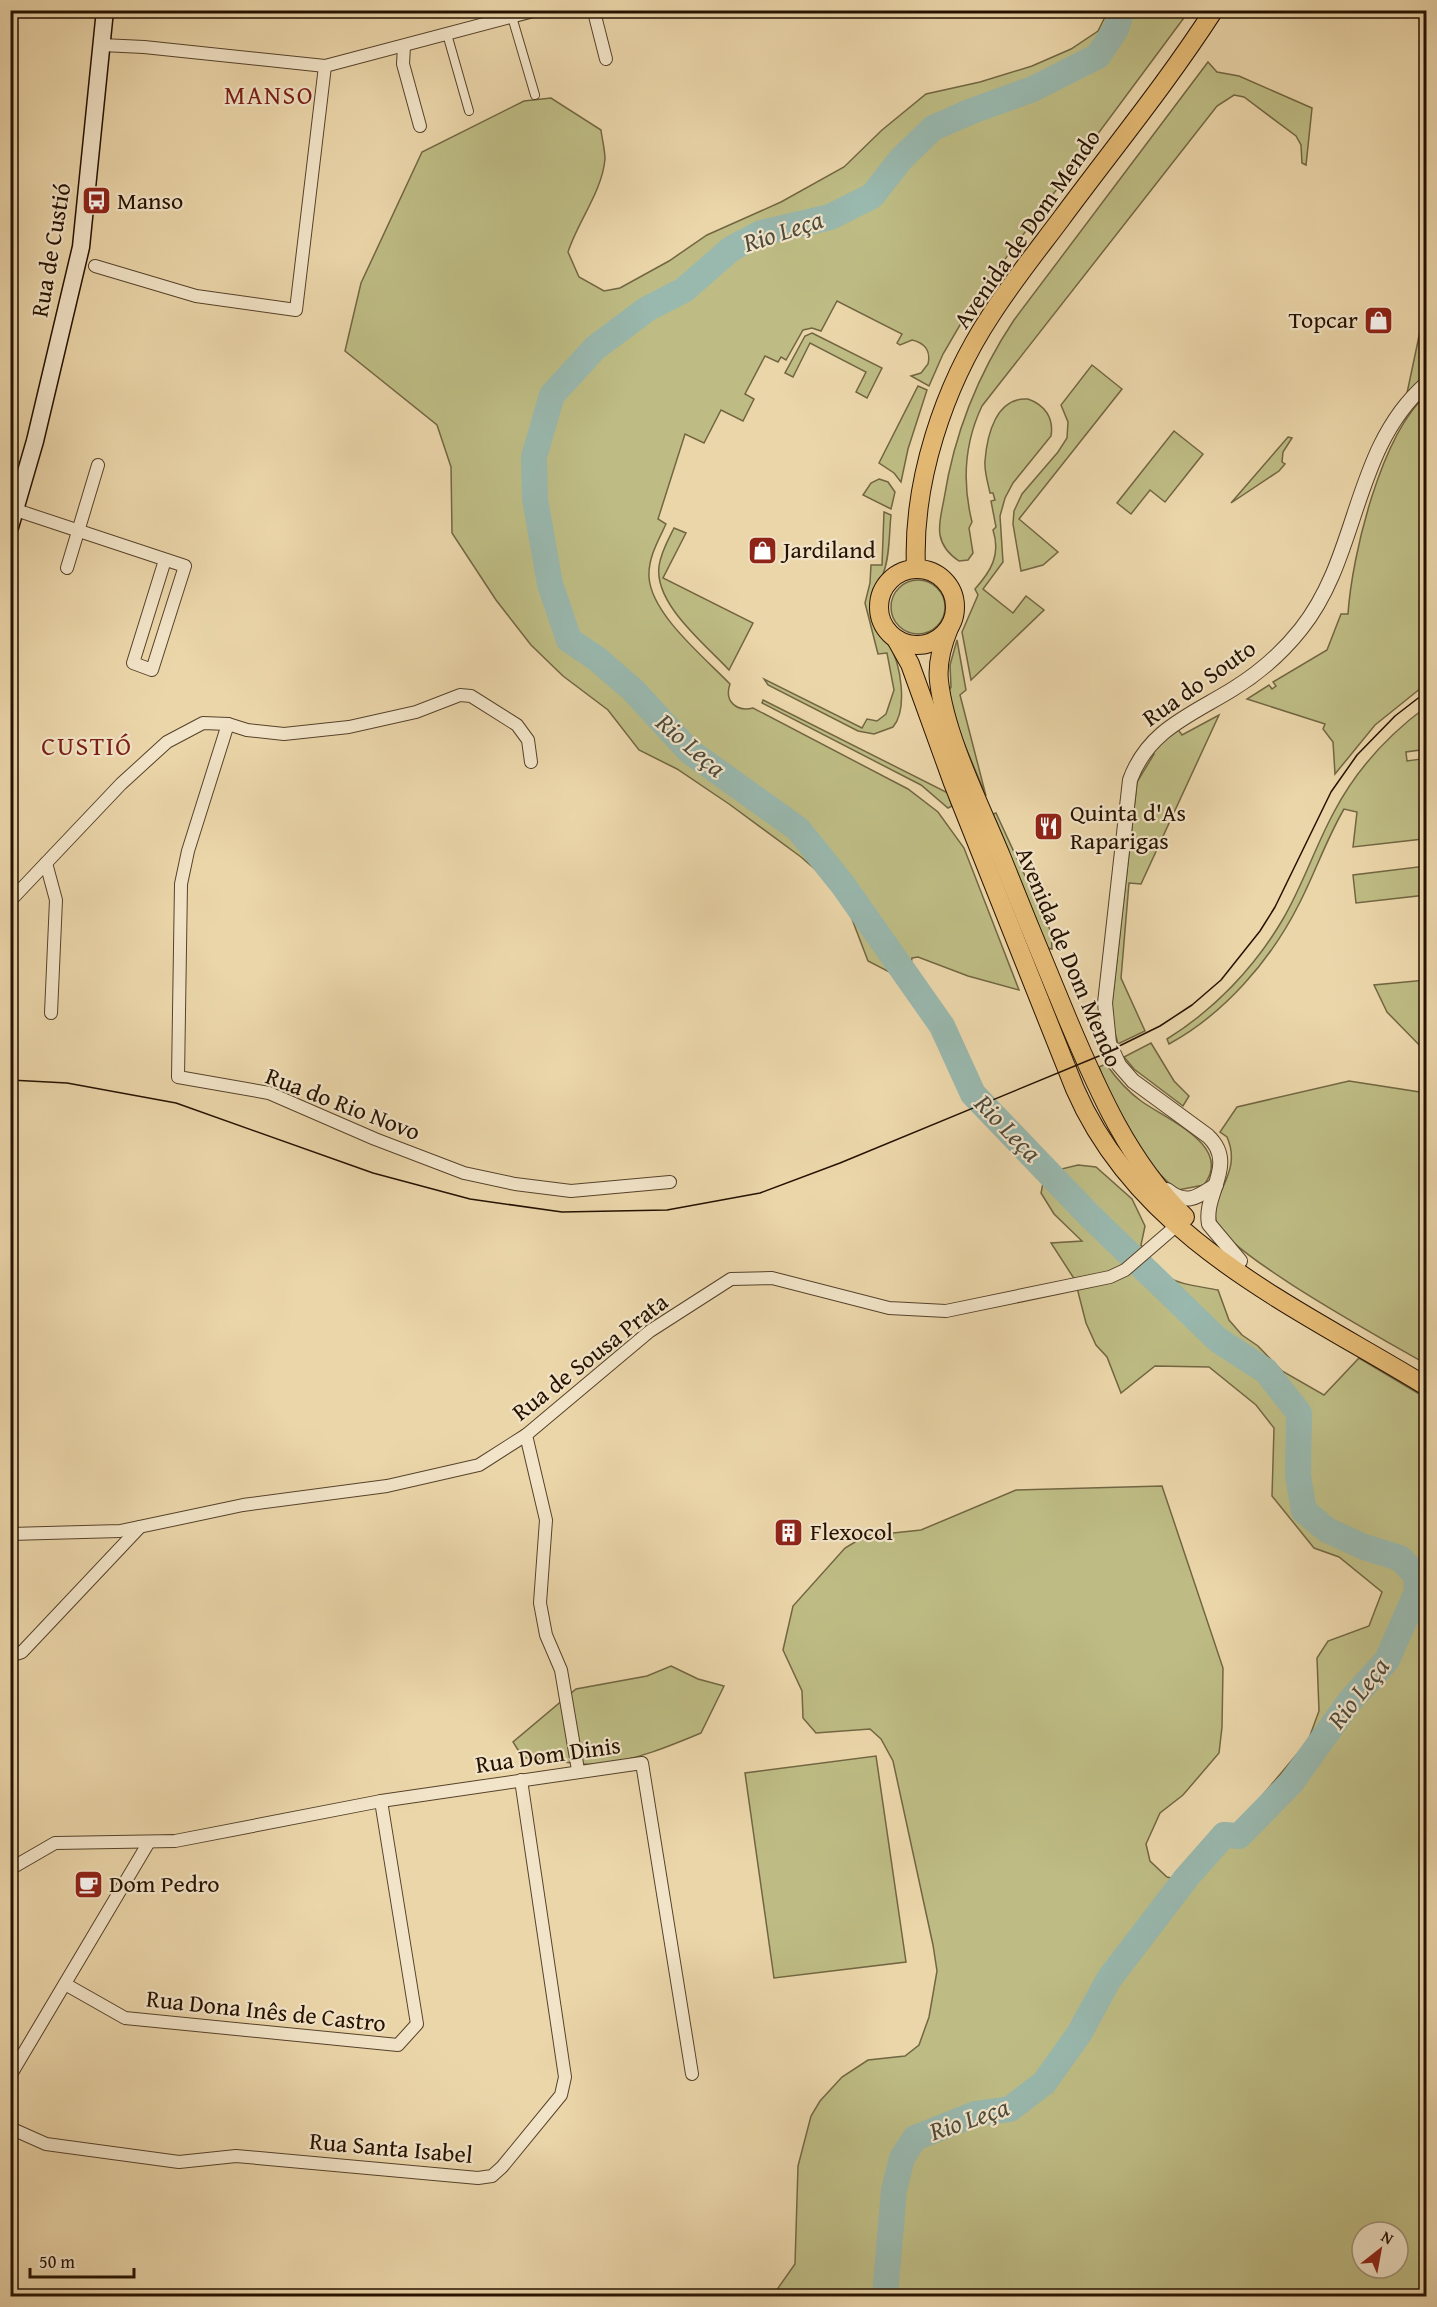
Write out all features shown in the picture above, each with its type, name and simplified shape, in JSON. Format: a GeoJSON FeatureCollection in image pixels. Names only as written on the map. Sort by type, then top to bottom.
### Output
{"type":"FeatureCollection","features":[{"type":"Feature","properties":{"kind":"main road","name":"Rua de Custió"},"geometry":{"type":"LineString","coordinates":[[10,527],[81,247],[105,10]]}},
{"type":"Feature","properties":{"kind":"main road","name":"Avenida de Dom Mendo"},"geometry":{"type":"LineString","coordinates":[[916,568],[921,505],[932,452],[952,390],[971,349],[1004,296],[1214,10]]}},
{"type":"Feature","properties":{"kind":"main road"},"geometry":{"type":"LineString","coordinates":[[916,568],[935,573],[949,585],[956,606],[949,628],[938,639],[925,644],[910,644],[896,639],[881,620],[880,596],[894,576],[916,568]]}},
{"type":"Feature","properties":{"kind":"main road","name":"Avenida de Dom Mendo"},"geometry":{"type":"LineString","coordinates":[[949,628],[942,645],[939,673],[951,730],[1100,1094],[1126,1142],[1169,1201],[1188,1221],[1240,1261],[1426,1373]]}},
{"type":"Feature","properties":{"kind":"main road","name":"Avenida de Dom Mendo"},"geometry":{"type":"LineString","coordinates":[[896,639],[910,664],[953,783],[1080,1101],[1114,1156],[1140,1189],[1176,1226],[1232,1270],[1426,1386]]}},
{"type":"Feature","properties":{"kind":"street"},"geometry":{"type":"LineString","coordinates":[[102,45],[144,47],[325,66],[537,10]]}},
{"type":"Feature","properties":{"kind":"street"},"geometry":{"type":"LineString","coordinates":[[592,11],[606,59]]}},
{"type":"Feature","properties":{"kind":"street"},"geometry":{"type":"LineString","coordinates":[[512,17],[535,95]]}},
{"type":"Feature","properties":{"kind":"street"},"geometry":{"type":"LineString","coordinates":[[447,34],[470,111]]}},
{"type":"Feature","properties":{"kind":"street"},"geometry":{"type":"LineString","coordinates":[[404,46],[403,64],[420,126]]}},
{"type":"Feature","properties":{"kind":"street"},"geometry":{"type":"LineString","coordinates":[[95,266],[196,296],[296,310],[325,66]]}},
{"type":"Feature","properties":{"kind":"street","name":"Rua do Souto"},"geometry":{"type":"LineString","coordinates":[[1240,1261],[1209,1224],[1221,1163],[1212,1139],[1128,1076],[1114,1055],[1106,1031],[1106,1003],[1130,780],[1138,760],[1158,735],[1254,675],[1276,657],[1302,628],[1334,576],[1371,463],[1387,430],[1406,403],[1426,384]]}},
{"type":"Feature","properties":{"kind":"street"},"geometry":{"type":"LineString","coordinates":[[67,568],[98,465]]}},
{"type":"Feature","properties":{"kind":"street"},"geometry":{"type":"LineString","coordinates":[[16,510],[185,566],[152,669],[133,663],[165,560]]}},
{"type":"Feature","properties":{"kind":"street"},"geometry":{"type":"LineString","coordinates":[[10,901],[121,784],[167,742],[203,723],[228,724],[247,730],[284,734],[349,727],[416,712],[460,695],[471,696],[517,725],[528,740],[531,762]]}},
{"type":"Feature","properties":{"kind":"street","name":"Rua do Rio Novo"},"geometry":{"type":"LineString","coordinates":[[228,724],[188,851],[181,884],[178,1077],[269,1093],[375,1139],[464,1173],[515,1184],[571,1191],[670,1182]]}},
{"type":"Feature","properties":{"kind":"street"},"geometry":{"type":"LineString","coordinates":[[46,863],[56,900],[51,1013]]}},
{"type":"Feature","properties":{"kind":"street"},"geometry":{"type":"LineString","coordinates":[[1153,1178],[1180,1199],[1190,1199],[1216,1185]]}},
{"type":"Feature","properties":{"kind":"street","name":"Rua de Sousa Prata"},"geometry":{"type":"LineString","coordinates":[[10,1534],[120,1531],[243,1505],[387,1486],[479,1465],[526,1435],[650,1331],[731,1279],[772,1278],[889,1308],[946,1311],[1097,1281],[1125,1270],[1176,1226]]}},
{"type":"Feature","properties":{"kind":"street"},"geometry":{"type":"LineString","coordinates":[[526,1435],[546,1520],[540,1604],[546,1635],[561,1670],[578,1770]]}},
{"type":"Feature","properties":{"kind":"street"},"geometry":{"type":"LineString","coordinates":[[10,1656],[22,1652],[140,1527]]}},
{"type":"Feature","properties":{"kind":"street","name":"Rua Dom Dinis"},"geometry":{"type":"LineString","coordinates":[[10,1869],[55,1843],[176,1841],[381,1801],[578,1770],[642,1763],[692,2074]]}},
{"type":"Feature","properties":{"kind":"street","name":"Rua Santa Isabel"},"geometry":{"type":"LineString","coordinates":[[10,2128],[46,2144],[179,2163],[236,2156],[478,2178],[492,2176],[561,2095],[565,2077],[521,1780]]}},
{"type":"Feature","properties":{"kind":"street","name":"Rua Dona Inês de Castro"},"geometry":{"type":"LineString","coordinates":[[65,1984],[125,2018],[398,2045],[417,2024],[381,1801]]}},
{"type":"Feature","properties":{"kind":"street"},"geometry":{"type":"LineString","coordinates":[[10,2076],[149,1842]]}},
{"type":"Feature","properties":{"kind":"shaded area"},"geometry":{"type":"Polygon","coordinates":[[[1108,11],[1189,11],[974,301],[943,354],[929,386],[911,376],[921,373],[928,364],[929,355],[924,345],[912,340],[900,345],[897,343],[902,334],[837,301],[821,331],[812,328],[803,330],[786,360],[781,357],[778,362],[765,356],[745,394],[754,399],[743,421],[721,410],[704,443],[685,434],[658,519],[666,524],[650,563],[649,577],[652,591],[659,606],[681,635],[730,684],[729,695],[733,704],[741,708],[753,708],[908,789],[938,812],[964,848],[1019,990],[968,976],[918,957],[912,958],[911,964],[895,975],[868,961],[842,893],[801,857],[729,804],[677,769],[639,750],[608,710],[563,676],[531,645],[496,600],[452,533],[451,467],[437,425],[345,351],[361,283],[422,152],[524,101],[551,98],[601,130],[605,156],[603,171],[595,195],[568,252],[579,277],[604,291],[620,288],[669,261],[707,235],[781,202],[844,167],[882,130],[926,94],[980,82],[1032,66],[1071,49],[1098,31],[1108,11]]]}},
{"type":"Feature","properties":{"kind":"shaded area"},"geometry":{"type":"Polygon","coordinates":[[[1208,62],[1217,72],[1239,76],[1312,108],[1306,165],[1302,163],[1301,145],[1296,136],[1244,97],[1234,95],[1217,106],[982,406],[971,435],[966,463],[967,492],[972,522],[969,528],[973,553],[968,560],[959,561],[943,543],[940,535],[940,517],[948,475],[961,428],[989,362],[1014,320],[1208,62]]]}},
{"type":"Feature","properties":{"kind":"shaded area"},"geometry":{"type":"Polygon","coordinates":[[[1426,303],[1426,375],[1407,393],[1426,303]]]}},
{"type":"Feature","properties":{"kind":"shaded area"},"geometry":{"type":"Polygon","coordinates":[[[812,333],[882,368],[867,398],[856,392],[866,372],[810,343],[793,377],[785,373],[805,336],[812,333]]]}},
{"type":"Feature","properties":{"kind":"shaded area"},"geometry":{"type":"Polygon","coordinates":[[[1092,365],[1122,389],[1019,519],[1058,552],[1043,565],[1021,571],[1013,524],[1014,511],[1022,494],[1067,438],[1068,422],[1061,405],[1092,365]]]}},
{"type":"Feature","properties":{"kind":"shaded area"},"geometry":{"type":"Polygon","coordinates":[[[918,386],[927,390],[908,449],[901,482],[894,473],[879,463],[918,386]]]}},
{"type":"Feature","properties":{"kind":"shaded area"},"geometry":{"type":"Polygon","coordinates":[[[1426,395],[1426,684],[1375,725],[1335,774],[1333,742],[1323,729],[1325,724],[1247,699],[1269,685],[1272,689],[1276,686],[1273,682],[1327,650],[1341,614],[1348,614],[1363,529],[1383,466],[1395,438],[1410,414],[1426,395]]]}},
{"type":"Feature","properties":{"kind":"shaded area"},"geometry":{"type":"Polygon","coordinates":[[[1028,399],[1047,413],[1051,423],[1051,436],[1013,483],[1005,498],[1000,516],[1003,562],[983,589],[1013,613],[1026,596],[1044,610],[971,680],[962,632],[978,595],[975,589],[990,569],[996,547],[993,530],[996,527],[991,501],[995,500],[993,493],[990,493],[985,469],[988,440],[995,419],[1001,411],[1008,404],[1017,400],[1028,399]]]}},
{"type":"Feature","properties":{"kind":"shaded area"},"geometry":{"type":"Polygon","coordinates":[[[1174,431],[1203,454],[1165,502],[1150,490],[1131,514],[1117,503],[1174,431]]]}},
{"type":"Feature","properties":{"kind":"shaded area"},"geometry":{"type":"Polygon","coordinates":[[[1288,437],[1292,438],[1283,452],[1282,462],[1285,464],[1279,471],[1231,503],[1288,437]]]}},
{"type":"Feature","properties":{"kind":"shaded area"},"geometry":{"type":"Polygon","coordinates":[[[879,479],[888,482],[895,492],[891,509],[863,495],[871,483],[879,479]]]}},
{"type":"Feature","properties":{"kind":"shaded area"},"geometry":{"type":"Polygon","coordinates":[[[884,512],[891,515],[888,553],[872,600],[871,611],[875,625],[887,640],[897,663],[901,698],[898,719],[893,727],[874,734],[858,731],[768,685],[764,679],[862,728],[867,719],[877,721],[886,714],[894,690],[887,653],[878,654],[865,603],[870,583],[871,565],[882,565],[884,512]]]}},
{"type":"Feature","properties":{"kind":"shaded area"},"geometry":{"type":"Polygon","coordinates":[[[674,528],[686,533],[663,578],[753,623],[729,670],[683,623],[664,595],[659,566],[674,528]]]}},
{"type":"Feature","properties":{"kind":"shaded area"},"geometry":{"type":"Polygon","coordinates":[[[913,580],[923,580],[933,584],[941,592],[945,607],[941,622],[933,630],[923,634],[913,634],[903,630],[895,622],[891,612],[891,602],[895,592],[903,584],[913,580]]]}},
{"type":"Feature","properties":{"kind":"shaded area"},"geometry":{"type":"Polygon","coordinates":[[[957,640],[966,690],[960,695],[986,796],[961,736],[948,692],[951,687],[950,665],[957,640]]]}},
{"type":"Feature","properties":{"kind":"shaded area"},"geometry":{"type":"Polygon","coordinates":[[[763,700],[948,793],[952,806],[948,808],[921,785],[762,703],[763,700]]]}},
{"type":"Feature","properties":{"kind":"shaded area"},"geometry":{"type":"Polygon","coordinates":[[[1426,707],[1420,750],[1406,752],[1407,761],[1421,759],[1426,808],[1426,833],[1423,839],[1353,847],[1357,812],[1344,809],[1299,904],[1275,945],[1244,984],[1227,1001],[1189,1032],[1169,1044],[1167,1039],[1217,1001],[1260,954],[1290,906],[1327,825],[1352,782],[1386,741],[1426,707]]]}},
{"type":"Feature","properties":{"kind":"shaded area"},"geometry":{"type":"Polygon","coordinates":[[[1219,715],[1141,884],[1129,883],[1121,978],[1145,1031],[1118,1044],[1112,1003],[1137,782],[1154,754],[1151,751],[1177,728],[1182,735],[1219,715]]]}},
{"type":"Feature","properties":{"kind":"shaded area"},"geometry":{"type":"Polygon","coordinates":[[[996,813],[1051,932],[1052,949],[1047,948],[993,814],[996,813]]]}},
{"type":"Feature","properties":{"kind":"shaded area"},"geometry":{"type":"Polygon","coordinates":[[[1426,866],[1426,895],[1356,903],[1353,875],[1426,866]]]}},
{"type":"Feature","properties":{"kind":"shaded area"},"geometry":{"type":"Polygon","coordinates":[[[1426,980],[1426,1052],[1387,1012],[1374,985],[1426,980]]]}},
{"type":"Feature","properties":{"kind":"shaded area"},"geometry":{"type":"Polygon","coordinates":[[[1151,1043],[1174,1081],[1189,1096],[1183,1106],[1134,1069],[1124,1057],[1151,1043]]]}},
{"type":"Feature","properties":{"kind":"shaded area"},"geometry":{"type":"Polygon","coordinates":[[[1106,1064],[1136,1097],[1180,1125],[1204,1146],[1210,1158],[1211,1171],[1204,1185],[1178,1190],[1153,1166],[1141,1151],[1112,1099],[1099,1067],[1106,1064]]]}},
{"type":"Feature","properties":{"kind":"shaded area"},"geometry":{"type":"Polygon","coordinates":[[[1349,1081],[1426,1093],[1426,1364],[1277,1275],[1247,1254],[1226,1235],[1216,1221],[1217,1201],[1231,1161],[1231,1150],[1227,1137],[1220,1132],[1237,1107],[1349,1081]]]}},
{"type":"Feature","properties":{"kind":"shaded area"},"geometry":{"type":"Polygon","coordinates":[[[1078,1165],[1096,1167],[1132,1199],[1145,1226],[1141,1245],[1158,1268],[1165,1275],[1181,1283],[1218,1290],[1229,1320],[1282,1371],[1324,1395],[1359,1358],[1426,1398],[1426,2296],[779,2296],[776,2291],[795,2264],[798,2166],[811,2116],[820,2101],[842,2077],[868,2060],[905,2056],[919,2045],[929,2017],[937,1971],[893,1761],[881,1739],[870,1729],[816,1733],[803,1718],[802,1691],[783,1650],[793,1606],[845,1548],[865,1536],[921,1530],[1016,1490],[1162,1486],[1223,1668],[1222,1727],[1219,1753],[1183,1795],[1160,1813],[1146,1844],[1150,1861],[1167,1877],[1196,1884],[1235,1835],[1240,1822],[1308,1741],[1319,1711],[1317,1658],[1328,1641],[1369,1626],[1382,1592],[1339,1557],[1314,1548],[1272,1496],[1274,1428],[1256,1405],[1209,1367],[1155,1366],[1121,1393],[1107,1357],[1096,1345],[1086,1323],[1075,1280],[1051,1243],[1082,1241],[1054,1214],[1041,1193],[1045,1173],[1078,1165]]]}},
{"type":"Feature","properties":{"kind":"shaded area"},"geometry":{"type":"Polygon","coordinates":[[[671,1666],[698,1679],[724,1686],[701,1733],[640,1756],[592,1765],[523,1758],[513,1742],[576,1689],[647,1676],[671,1666]]]}},
{"type":"Feature","properties":{"kind":"shaded area"},"geometry":{"type":"Polygon","coordinates":[[[876,1756],[906,1962],[774,1978],[745,1773],[876,1756]]]}},
{"type":"Feature","properties":{"kind":"waterway","name":"Rio Leça"},"geometry":{"type":"LineString","coordinates":[[885,2296],[894,2190],[902,2158],[915,2138],[975,2114],[1010,2109],[1044,2083],[1079,2034],[1109,1979],[1187,1877],[1224,1835],[1239,1836],[1291,1783],[1350,1701],[1387,1660],[1417,1592],[1416,1575],[1400,1558],[1364,1547],[1327,1530],[1304,1511],[1298,1476],[1299,1413],[1266,1371],[1218,1340],[1088,1214],[973,1094],[942,1026],[843,885],[798,829],[689,751],[633,690],[596,658],[569,640],[550,584],[535,499],[534,457],[552,395],[595,348],[647,309],[684,290],[731,249],[761,233],[830,217],[872,196],[901,159],[933,128],[1033,89],[1098,56],[1116,29],[1122,10]]}},
{"type":"Feature","properties":{"kind":"tram line"},"geometry":{"type":"LineString","coordinates":[[10,1080],[67,1083],[176,1103],[373,1173],[470,1199],[562,1212],[667,1210],[760,1193],[840,1163],[1099,1056],[1160,1026],[1192,1005],[1221,980],[1260,931],[1275,907],[1331,792],[1357,755],[1395,716],[1426,692]]}},
{"type":"Feature","properties":{"kind":"place","name":"Manso"},"geometry":{"type":"Point","coordinates":[96,201]}},
{"type":"Feature","properties":{"kind":"place","name":"Topcar"},"geometry":{"type":"Point","coordinates":[1379,320]}},
{"type":"Feature","properties":{"kind":"place","name":"Jardiland"},"geometry":{"type":"Point","coordinates":[762,550]}},
{"type":"Feature","properties":{"kind":"place","name":"Quinta d'As Raparigas"},"geometry":{"type":"Point","coordinates":[1049,827]}},
{"type":"Feature","properties":{"kind":"place","name":"Flexocol"},"geometry":{"type":"Point","coordinates":[789,1532]}},
{"type":"Feature","properties":{"kind":"place","name":"Dom Pedro"},"geometry":{"type":"Point","coordinates":[88,1884]}},
{"type":"Feature","properties":{"kind":"district","name":"MANSO"},"geometry":{"type":"Point","coordinates":[269,95]}},
{"type":"Feature","properties":{"kind":"district","name":"CUSTIÓ"},"geometry":{"type":"Point","coordinates":[87,746]}}]}
